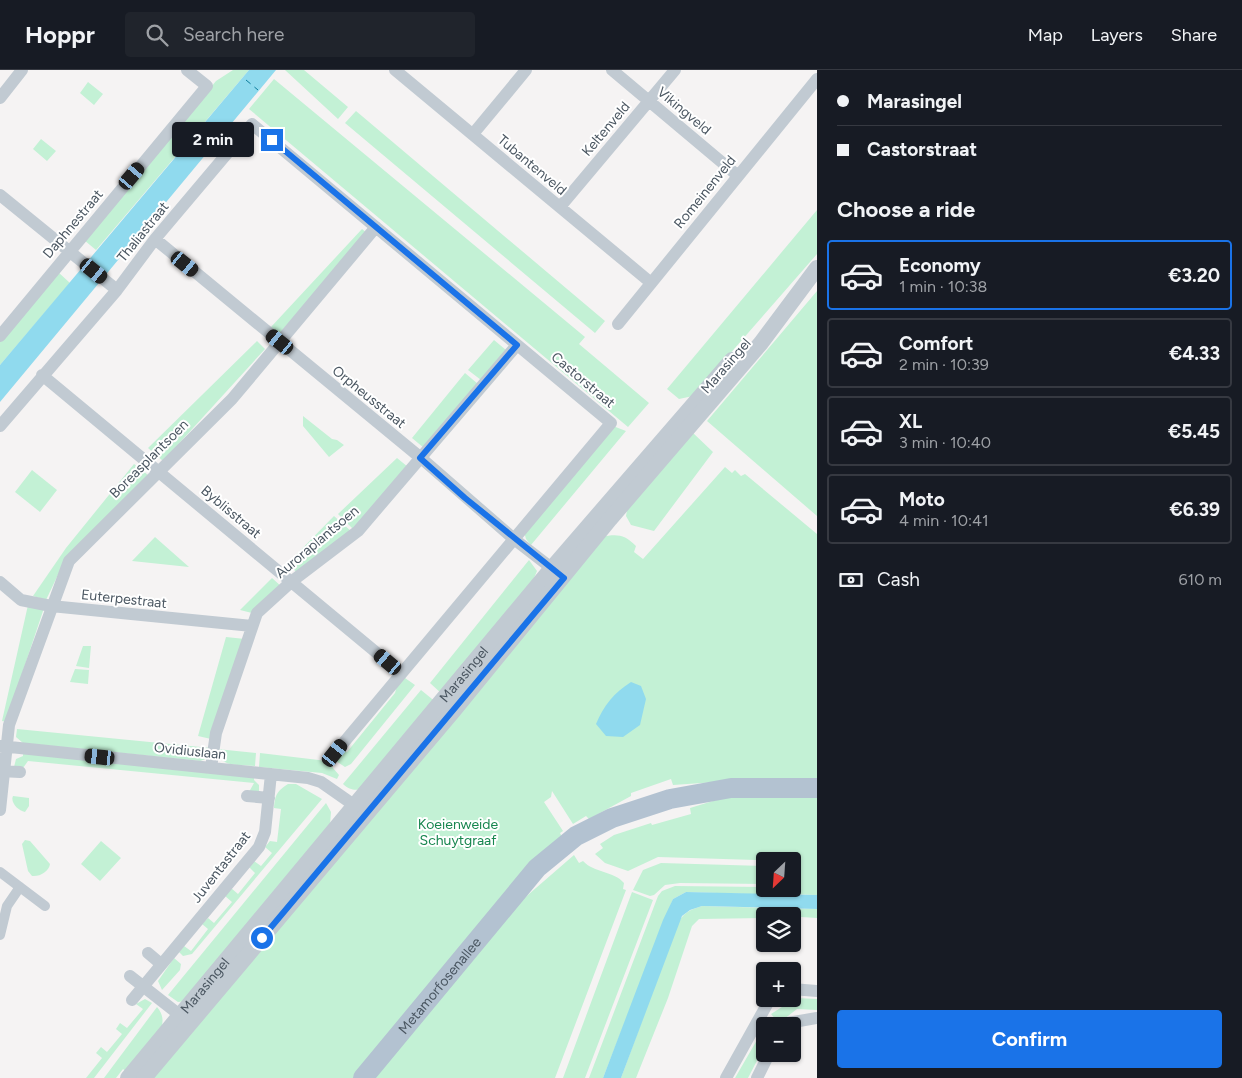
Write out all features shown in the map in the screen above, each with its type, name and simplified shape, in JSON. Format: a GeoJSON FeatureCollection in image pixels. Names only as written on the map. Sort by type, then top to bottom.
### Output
{"type":"FeatureCollection","features":[{"type":"Feature","properties":{"kind":"main road","name":"Metamorfosenallee"},"geometry":{"type":"LineString","coordinates":[[363,1078],[518,894],[582,846],[670,800],[731,788],[817,788]]}},
{"type":"Feature","properties":{"kind":"street"},"geometry":{"type":"LineString","coordinates":[[0,98],[22,70]]}},
{"type":"Feature","properties":{"kind":"street","name":"Daphnestraat"},"geometry":{"type":"LineString","coordinates":[[0,336],[206,86],[187,70]]}},
{"type":"Feature","properties":{"kind":"street","name":"Tubantenveld"},"geometry":{"type":"LineString","coordinates":[[395,70],[650,282]]}},
{"type":"Feature","properties":{"kind":"street"},"geometry":{"type":"LineString","coordinates":[[473,134],[526,70]]}},
{"type":"Feature","properties":{"kind":"street","name":"Vikingveld"},"geometry":{"type":"LineString","coordinates":[[612,70],[737,175]]}},
{"type":"Feature","properties":{"kind":"street","name":"Keltenveld"},"geometry":{"type":"LineString","coordinates":[[560,207],[675,70]]}},
{"type":"Feature","properties":{"kind":"street","name":"Romeinenveld"},"geometry":{"type":"LineString","coordinates":[[618,324],[650,282],[817,79]]}},
{"type":"Feature","properties":{"kind":"street","name":"Castorstraat"},"geometry":{"type":"LineString","coordinates":[[252,124],[611,423],[335,753]]}},
{"type":"Feature","properties":{"kind":"street","name":"Thaliastraat"},"geometry":{"type":"LineString","coordinates":[[0,426],[117,290],[156,239],[252,124]]}},
{"type":"Feature","properties":{"kind":"street"},"geometry":{"type":"LineString","coordinates":[[0,195],[117,290]]}},
{"type":"Feature","properties":{"kind":"street","name":"Boreasplantsoen"},"geometry":{"type":"LineString","coordinates":[[0,810],[3,747],[13,712],[68,561],[232,398],[376,227]]}},
{"type":"Feature","properties":{"kind":"street","name":"Orpheusstraat"},"geometry":{"type":"LineString","coordinates":[[156,239],[420,458],[514,539],[558,573]]}},
{"type":"Feature","properties":{"kind":"street","name":"Marasingel"},"geometry":{"type":"LineString","coordinates":[[128,1078],[185,1019],[361,810],[752,336],[813,273]]}},
{"type":"Feature","properties":{"kind":"street","name":"Auroraplantsoen"},"geometry":{"type":"LineString","coordinates":[[211,768],[216,733],[257,613],[291,582],[358,531],[517,345]]}},
{"type":"Feature","properties":{"kind":"street","name":"Byblisstraat"},"geometry":{"type":"LineString","coordinates":[[42,375],[401,673]]}},
{"type":"Feature","properties":{"kind":"street","name":"Euterpestraat"},"geometry":{"type":"LineString","coordinates":[[0,582],[21,600],[51,606],[252,626]]}},
{"type":"Feature","properties":{"kind":"street","name":"Ovidiuslaan"},"geometry":{"type":"LineString","coordinates":[[3,747],[308,778],[321,782],[361,810]]}},
{"type":"Feature","properties":{"kind":"street"},"geometry":{"type":"LineString","coordinates":[[2,771],[20,772]]}},
{"type":"Feature","properties":{"kind":"street","name":"Juventastraat"},"geometry":{"type":"LineString","coordinates":[[132,1000],[259,847],[265,832],[271,774]]}},
{"type":"Feature","properties":{"kind":"street"},"geometry":{"type":"LineString","coordinates":[[247,796],[269,798]]}},
{"type":"Feature","properties":{"kind":"street"},"geometry":{"type":"LineString","coordinates":[[0,872],[45,906]]}},
{"type":"Feature","properties":{"kind":"street"},"geometry":{"type":"LineString","coordinates":[[0,935],[7,906],[20,887]]}},
{"type":"Feature","properties":{"kind":"street"},"geometry":{"type":"LineString","coordinates":[[148,953],[161,964]]}},
{"type":"Feature","properties":{"kind":"street"},"geometry":{"type":"LineString","coordinates":[[130,976],[185,1019]]}},
{"type":"Feature","properties":{"kind":"street"},"geometry":{"type":"LineString","coordinates":[[801,990],[817,991]]}},
{"type":"Feature","properties":{"kind":"street"},"geometry":{"type":"LineString","coordinates":[[801,1021],[817,1018]]}},
{"type":"Feature","properties":{"kind":"street","name":"Marasingel"},"geometry":{"type":"LineString","coordinates":[[144,1078],[185,1019]]}},
{"type":"Feature","properties":{"kind":"street"},"geometry":{"type":"LineString","coordinates":[[726,1078],[756,1023]]}},
{"type":"Feature","properties":{"kind":"street"},"geometry":{"type":"LineString","coordinates":[[756,1078],[765,1062]]}},
{"type":"Feature","properties":{"kind":"green space"},"geometry":{"type":"Polygon","coordinates":[[[233,70],[249,70],[96,250],[84,240],[216,81],[233,70]]]}},
{"type":"Feature","properties":{"kind":"green space"},"geometry":{"type":"Polygon","coordinates":[[[285,70],[304,70],[348,107],[338,119],[285,70]]]}},
{"type":"Feature","properties":{"kind":"green space"},"geometry":{"type":"Polygon","coordinates":[[[274,79],[585,337],[579,344],[649,403],[628,427],[249,109],[274,79]]]}},
{"type":"Feature","properties":{"kind":"green space"},"geometry":{"type":"Polygon","coordinates":[[[88,82],[103,94],[94,105],[80,93],[88,82]]]}},
{"type":"Feature","properties":{"kind":"green space"},"geometry":{"type":"Polygon","coordinates":[[[356,111],[605,321],[595,333],[345,123],[356,111]]]}},
{"type":"Feature","properties":{"kind":"green space"},"geometry":{"type":"Polygon","coordinates":[[[41,139],[56,151],[47,161],[33,149],[41,139]]]}},
{"type":"Feature","properties":{"kind":"green space"},"geometry":{"type":"Polygon","coordinates":[[[817,210],[817,254],[693,396],[679,399],[667,389],[817,210]]]}},
{"type":"Feature","properties":{"kind":"green space"},"geometry":{"type":"Polygon","coordinates":[[[362,229],[367,233],[279,334],[271,327],[362,229]]]}},
{"type":"Feature","properties":{"kind":"green space"},"geometry":{"type":"Polygon","coordinates":[[[58,272],[70,283],[0,365],[0,342],[58,272]]]}},
{"type":"Feature","properties":{"kind":"green space"},"geometry":{"type":"Polygon","coordinates":[[[817,291],[817,516],[707,421],[817,291]]]}},
{"type":"Feature","properties":{"kind":"green space"},"geometry":{"type":"Polygon","coordinates":[[[494,340],[506,350],[481,380],[468,370],[494,340]]]}},
{"type":"Feature","properties":{"kind":"green space"},"geometry":{"type":"Polygon","coordinates":[[[257,341],[265,349],[163,461],[148,448],[257,341]]]}},
{"type":"Feature","properties":{"kind":"green space"},"geometry":{"type":"Polygon","coordinates":[[[465,373],[478,384],[424,448],[412,438],[465,373]]]}},
{"type":"Feature","properties":{"kind":"green space"},"geometry":{"type":"Polygon","coordinates":[[[303,416],[332,439],[344,445],[329,457],[303,426],[303,416]]]}},
{"type":"Feature","properties":{"kind":"green space"},"geometry":{"type":"Polygon","coordinates":[[[613,426],[626,431],[531,545],[526,539],[524,532],[613,426]]]}},
{"type":"Feature","properties":{"kind":"green space"},"geometry":{"type":"Polygon","coordinates":[[[692,432],[713,452],[654,531],[631,525],[626,516],[628,505],[692,432]]]}},
{"type":"Feature","properties":{"kind":"green space"},"geometry":{"type":"Polygon","coordinates":[[[397,458],[408,467],[354,530],[338,514],[397,458]]]}},
{"type":"Feature","properties":{"kind":"green space"},"geometry":{"type":"Polygon","coordinates":[[[134,464],[148,475],[65,560],[46,600],[33,596],[66,548],[134,464]]]}},
{"type":"Feature","properties":{"kind":"green space","name":"Koeienweide Schuytgraaf"},"geometry":{"type":"Polygon","coordinates":[[[725,467],[732,473],[735,470],[741,476],[745,474],[817,534],[817,781],[731,781],[673,785],[671,779],[631,793],[631,796],[589,819],[586,816],[573,824],[552,791],[551,797],[544,802],[563,831],[560,833],[564,841],[354,1078],[150,1078],[601,537],[616,535],[628,539],[636,546],[634,552],[643,559],[725,467]]]}},
{"type":"Feature","properties":{"kind":"green space"},"geometry":{"type":"Polygon","coordinates":[[[32,470],[57,490],[40,512],[15,492],[32,470]]]}},
{"type":"Feature","properties":{"kind":"green space"},"geometry":{"type":"Polygon","coordinates":[[[334,516],[352,532],[299,574],[287,564],[334,516]]]}},
{"type":"Feature","properties":{"kind":"green space"},"geometry":{"type":"Polygon","coordinates":[[[155,537],[189,567],[132,561],[155,537]]]}},
{"type":"Feature","properties":{"kind":"green space"},"geometry":{"type":"Polygon","coordinates":[[[529,560],[537,571],[529,590],[442,694],[430,683],[529,560]]]}},
{"type":"Feature","properties":{"kind":"green space"},"geometry":{"type":"Polygon","coordinates":[[[272,578],[282,587],[252,613],[240,610],[272,578]]]}},
{"type":"Feature","properties":{"kind":"green space"},"geometry":{"type":"Polygon","coordinates":[[[28,605],[44,608],[6,722],[2,721],[28,605]]]}},
{"type":"Feature","properties":{"kind":"green space"},"geometry":{"type":"Polygon","coordinates":[[[226,637],[245,639],[211,739],[198,736],[226,637]]]}},
{"type":"Feature","properties":{"kind":"green space"},"geometry":{"type":"Polygon","coordinates":[[[83,646],[91,646],[89,668],[76,666],[83,646]]]}},
{"type":"Feature","properties":{"kind":"green space"},"geometry":{"type":"Polygon","coordinates":[[[75,669],[89,670],[88,684],[70,682],[75,669]]]}},
{"type":"Feature","properties":{"kind":"green space"},"geometry":{"type":"Polygon","coordinates":[[[405,678],[415,685],[351,764],[345,767],[336,761],[342,750],[347,752],[395,693],[398,682],[405,678]]]}},
{"type":"Feature","properties":{"kind":"green space"},"geometry":{"type":"Polygon","coordinates":[[[421,690],[437,703],[364,789],[348,788],[343,784],[421,690]]]}},
{"type":"Feature","properties":{"kind":"green space"},"geometry":{"type":"Polygon","coordinates":[[[17,729],[211,748],[206,759],[200,761],[23,743],[16,737],[17,729]]]}},
{"type":"Feature","properties":{"kind":"green space"},"geometry":{"type":"Polygon","coordinates":[[[217,749],[256,753],[255,766],[226,763],[222,760],[217,749]]]}},
{"type":"Feature","properties":{"kind":"green space"},"geometry":{"type":"Polygon","coordinates":[[[23,753],[254,777],[254,780],[259,785],[259,793],[249,792],[254,783],[28,761],[23,768],[14,767],[16,759],[23,756],[23,753]]]}},
{"type":"Feature","properties":{"kind":"green space"},"geometry":{"type":"Polygon","coordinates":[[[260,753],[327,761],[339,775],[337,779],[322,773],[259,767],[260,753]]]}},
{"type":"Feature","properties":{"kind":"green space"},"geometry":{"type":"Polygon","coordinates":[[[288,784],[296,784],[322,799],[192,954],[183,956],[179,952],[184,946],[191,951],[208,929],[202,924],[208,918],[214,923],[232,902],[225,896],[231,888],[238,894],[255,873],[249,867],[254,861],[261,866],[272,853],[265,847],[270,841],[277,842],[281,809],[274,808],[275,800],[279,791],[288,784]]]}},
{"type":"Feature","properties":{"kind":"green space"},"geometry":{"type":"Polygon","coordinates":[[[817,794],[817,895],[801,894],[801,852],[756,852],[756,860],[658,857],[628,871],[605,863],[595,854],[603,848],[600,844],[614,835],[651,823],[652,825],[691,814],[690,808],[726,797],[817,794]]]}},
{"type":"Feature","properties":{"kind":"green space"},"geometry":{"type":"Polygon","coordinates":[[[13,796],[29,798],[29,806],[25,812],[15,806],[13,796]]]}},
{"type":"Feature","properties":{"kind":"green space"},"geometry":{"type":"Polygon","coordinates":[[[326,803],[331,812],[330,825],[187,1001],[178,1002],[168,995],[326,803]]]}},
{"type":"Feature","properties":{"kind":"green space"},"geometry":{"type":"Polygon","coordinates":[[[25,840],[30,841],[50,864],[48,869],[41,874],[32,876],[28,871],[22,844],[25,840]]]}},
{"type":"Feature","properties":{"kind":"green space"},"geometry":{"type":"Polygon","coordinates":[[[101,841],[121,858],[100,881],[81,864],[101,841]]]}},
{"type":"Feature","properties":{"kind":"green space"},"geometry":{"type":"Polygon","coordinates":[[[574,855],[579,863],[583,861],[593,868],[620,879],[624,883],[623,889],[626,890],[555,1078],[373,1078],[521,901],[574,855]]]}},
{"type":"Feature","properties":{"kind":"green space"},"geometry":{"type":"Polygon","coordinates":[[[661,863],[756,866],[756,884],[680,883],[665,885],[654,895],[650,896],[633,890],[643,870],[661,863]]]}},
{"type":"Feature","properties":{"kind":"green space"},"geometry":{"type":"Polygon","coordinates":[[[675,886],[756,887],[756,894],[686,892],[673,899],[603,1078],[589,1078],[658,896],[662,891],[675,886]]]}},
{"type":"Feature","properties":{"kind":"green space"},"geometry":{"type":"Polygon","coordinates":[[[632,892],[653,900],[585,1078],[563,1078],[632,892]]]}},
{"type":"Feature","properties":{"kind":"green space"},"geometry":{"type":"Polygon","coordinates":[[[702,906],[756,907],[756,918],[699,919],[692,926],[668,998],[636,1078],[621,1078],[677,925],[687,912],[702,906]]]}},
{"type":"Feature","properties":{"kind":"green space"},"geometry":{"type":"Polygon","coordinates":[[[801,908],[817,909],[817,918],[801,917],[801,908]]]}},
{"type":"Feature","properties":{"kind":"green space"},"geometry":{"type":"Polygon","coordinates":[[[174,958],[181,964],[180,970],[162,990],[158,981],[174,958]]]}},
{"type":"Feature","properties":{"kind":"green space"},"geometry":{"type":"Polygon","coordinates":[[[801,998],[817,999],[817,1010],[797,1009],[787,1017],[774,1017],[771,1014],[782,1007],[801,1007],[801,998]]]}},
{"type":"Feature","properties":{"kind":"green space"},"geometry":{"type":"Polygon","coordinates":[[[145,999],[152,1003],[94,1078],[86,1078],[102,1058],[96,1053],[101,1047],[107,1052],[122,1034],[116,1029],[120,1023],[127,1028],[143,1009],[136,1004],[145,999]]]}},
{"type":"Feature","properties":{"kind":"green space"},"geometry":{"type":"Polygon","coordinates":[[[157,1007],[162,1015],[162,1024],[160,1033],[148,1050],[128,1073],[123,1069],[116,1078],[104,1078],[157,1007]]]}},
{"type":"Feature","properties":{"kind":"green space"},"geometry":{"type":"Polygon","coordinates":[[[756,1042],[756,1062],[748,1078],[735,1078],[756,1042]]]}},
{"type":"Feature","properties":{"kind":"water"},"geometry":{"type":"Polygon","coordinates":[[[249,70],[276,70],[0,402],[0,365],[249,70]]]}},
{"type":"Feature","properties":{"kind":"water"},"geometry":{"type":"Polygon","coordinates":[[[631,682],[641,686],[646,699],[640,725],[623,737],[606,736],[596,724],[599,717],[610,700],[631,682]]]}},
{"type":"Feature","properties":{"kind":"water"},"geometry":{"type":"Polygon","coordinates":[[[686,892],[756,894],[756,898],[801,898],[801,895],[817,895],[817,909],[801,909],[801,907],[702,906],[690,910],[682,916],[621,1078],[603,1078],[663,920],[673,899],[686,892]]]}},
{"type":"Feature","properties":{"kind":"ferry route"},"geometry":{"type":"LineString","coordinates":[[246,80],[258,90]]}},
{"type":"Feature","properties":{"kind":"route"},"geometry":{"type":"LineString","coordinates":[[262,938],[564,578],[514,539],[420,458],[517,345],[272,140]]}}]}
